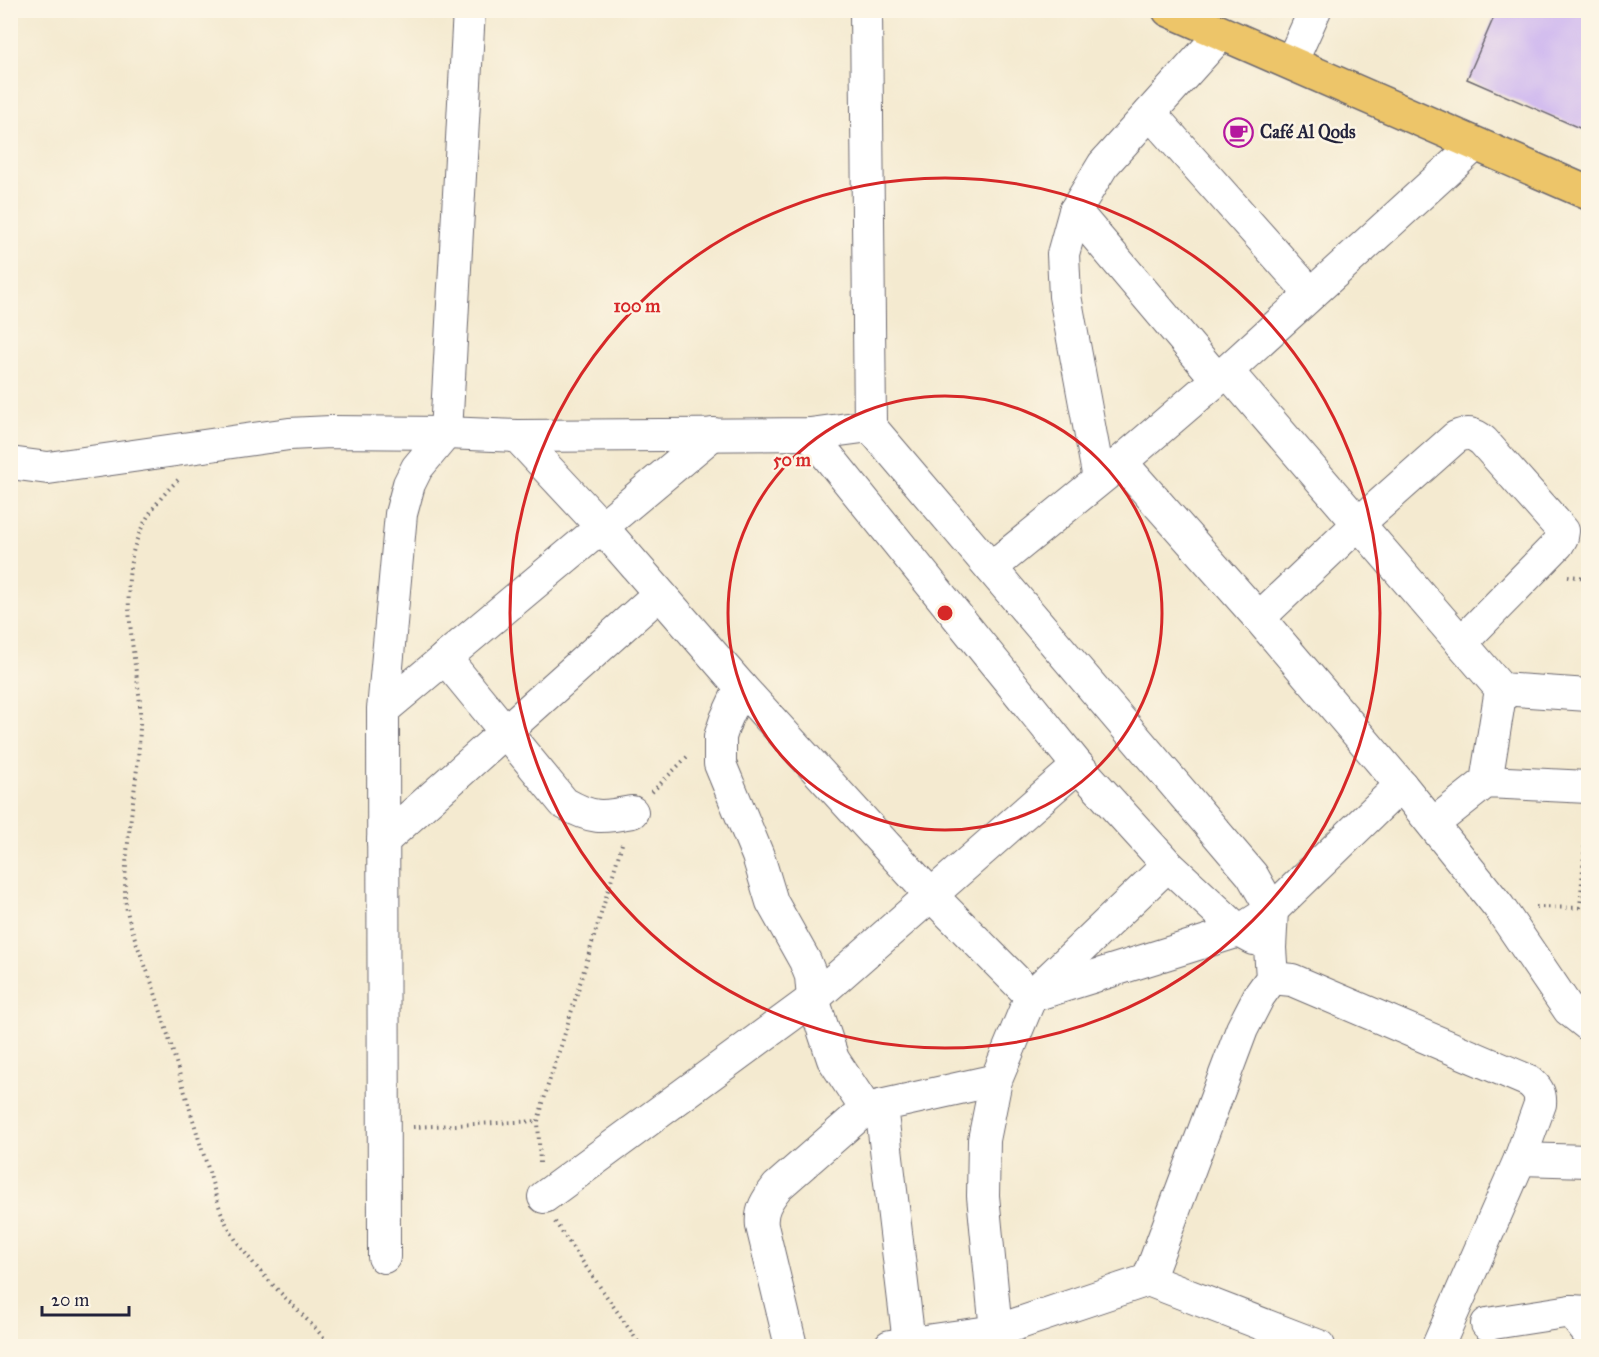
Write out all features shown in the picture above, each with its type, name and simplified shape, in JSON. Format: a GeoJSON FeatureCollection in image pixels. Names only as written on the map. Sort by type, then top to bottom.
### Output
{"type":"FeatureCollection","features":[{"type":"Feature","properties":{"kind":"main road"},"geometry":{"type":"LineString","coordinates":[[1176,12],[1221,34],[1588,193]]}},
{"type":"Feature","properties":{"kind":"street"},"geometry":{"type":"LineString","coordinates":[[384,1257],[383,710],[401,514],[409,484],[417,468],[446,434],[469,10]]}},
{"type":"Feature","properties":{"kind":"street"},"geometry":{"type":"LineString","coordinates":[[866,10],[870,426],[1252,875],[1272,910],[1271,963],[1259,996],[1242,1029],[1148,1280]]}},
{"type":"Feature","properties":{"kind":"street"},"geometry":{"type":"LineString","coordinates":[[1291,63],[1315,10]]}},
{"type":"Feature","properties":{"kind":"street"},"geometry":{"type":"LineString","coordinates":[[1221,34],[1102,165],[1075,211],[1063,254],[1065,296],[1110,470],[1259,618],[1433,824],[1499,907],[1569,1010],[1588,1025]]}},
{"type":"Feature","properties":{"kind":"street"},"geometry":{"type":"LineString","coordinates":[[1150,113],[1311,294]]}},
{"type":"Feature","properties":{"kind":"street"},"geometry":{"type":"LineString","coordinates":[[991,568],[1222,375],[1475,145]]}},
{"type":"Feature","properties":{"kind":"street"},"geometry":{"type":"LineString","coordinates":[[1075,211],[1358,524],[1501,689],[1588,695]]}},
{"type":"Feature","properties":{"kind":"street"},"geometry":{"type":"LineString","coordinates":[[10,464],[48,468],[289,434],[331,432],[517,436],[810,434],[870,426]]}},
{"type":"Feature","properties":{"kind":"street"},"geometry":{"type":"LineString","coordinates":[[1259,618],[1358,524],[1456,437],[1465,432],[1483,441],[1563,531],[1558,544],[1461,643]]}},
{"type":"Feature","properties":{"kind":"street"},"geometry":{"type":"LineString","coordinates":[[383,710],[713,434]]}},
{"type":"Feature","properties":{"kind":"street"},"geometry":{"type":"LineString","coordinates":[[810,434],[1078,766],[1168,864],[1271,963],[1292,980],[1535,1086],[1541,1095],[1540,1104],[1520,1159],[1438,1347]]}},
{"type":"Feature","properties":{"kind":"street"},"geometry":{"type":"LineString","coordinates":[[517,436],[602,526],[741,687],[932,896],[1031,996]]}},
{"type":"Feature","properties":{"kind":"street"},"geometry":{"type":"LineString","coordinates":[[383,841],[659,594]]}},
{"type":"Feature","properties":{"kind":"street"},"geometry":{"type":"LineString","coordinates":[[445,658],[564,803],[584,814],[605,817],[632,812]]}},
{"type":"Feature","properties":{"kind":"street"},"geometry":{"type":"LineString","coordinates":[[741,687],[720,737],[720,764],[758,856],[772,902],[806,961],[811,976],[813,999],[833,1059],[873,1107],[900,1345],[1000,1339],[1148,1280],[1319,1347]]}},
{"type":"Feature","properties":{"kind":"street"},"geometry":{"type":"LineString","coordinates":[[1433,824],[1486,782],[1501,689]]}},
{"type":"Feature","properties":{"kind":"street"},"geometry":{"type":"LineString","coordinates":[[544,1197],[813,999],[1078,766]]}},
{"type":"Feature","properties":{"kind":"street"},"geometry":{"type":"LineString","coordinates":[[1486,782],[1588,800]]}},
{"type":"Feature","properties":{"kind":"street"},"geometry":{"type":"LineString","coordinates":[[1031,996],[1239,931],[1272,910],[1401,785]]}},
{"type":"Feature","properties":{"kind":"street"},"geometry":{"type":"LineString","coordinates":[[1000,1339],[983,1184],[984,1140],[996,1080],[1031,996],[1168,864]]}},
{"type":"Feature","properties":{"kind":"street"},"geometry":{"type":"LineString","coordinates":[[791,1347],[762,1226],[761,1214],[767,1200],[777,1187],[873,1107],[996,1080]]}},
{"type":"Feature","properties":{"kind":"street"},"geometry":{"type":"LineString","coordinates":[[1520,1159],[1588,1161]]}},
{"type":"Feature","properties":{"kind":"street"},"geometry":{"type":"LineString","coordinates":[[1462,1291],[1493,1335],[1582,1319]]}},
{"type":"Feature","properties":{"kind":"path"},"geometry":{"type":"LineString","coordinates":[[184,476],[156,504],[141,528],[132,550],[128,576],[140,702],[140,743],[125,895],[132,927],[210,1173],[220,1214],[247,1256],[331,1347]]}},
{"type":"Feature","properties":{"kind":"path"},"geometry":{"type":"LineString","coordinates":[[641,1347],[558,1229],[544,1197],[539,1160],[538,1121],[632,812],[692,753]]}},
{"type":"Feature","properties":{"kind":"path"},"geometry":{"type":"LineString","coordinates":[[1580,908],[1588,800]]}},
{"type":"Feature","properties":{"kind":"path"},"geometry":{"type":"LineString","coordinates":[[1499,907],[1588,908]]}},
{"type":"Feature","properties":{"kind":"path"},"geometry":{"type":"LineString","coordinates":[[383,1128],[538,1121]]}},
{"type":"Feature","properties":{"kind":"building"},"geometry":{"type":"Polygon","coordinates":[[[1497,10],[1588,10],[1588,119],[1584,130],[1467,79],[1497,10]]]}},
{"type":"Feature","properties":{"kind":"place","name":"Café Al Qods"},"geometry":{"type":"Point","coordinates":[1239,132]}}]}
